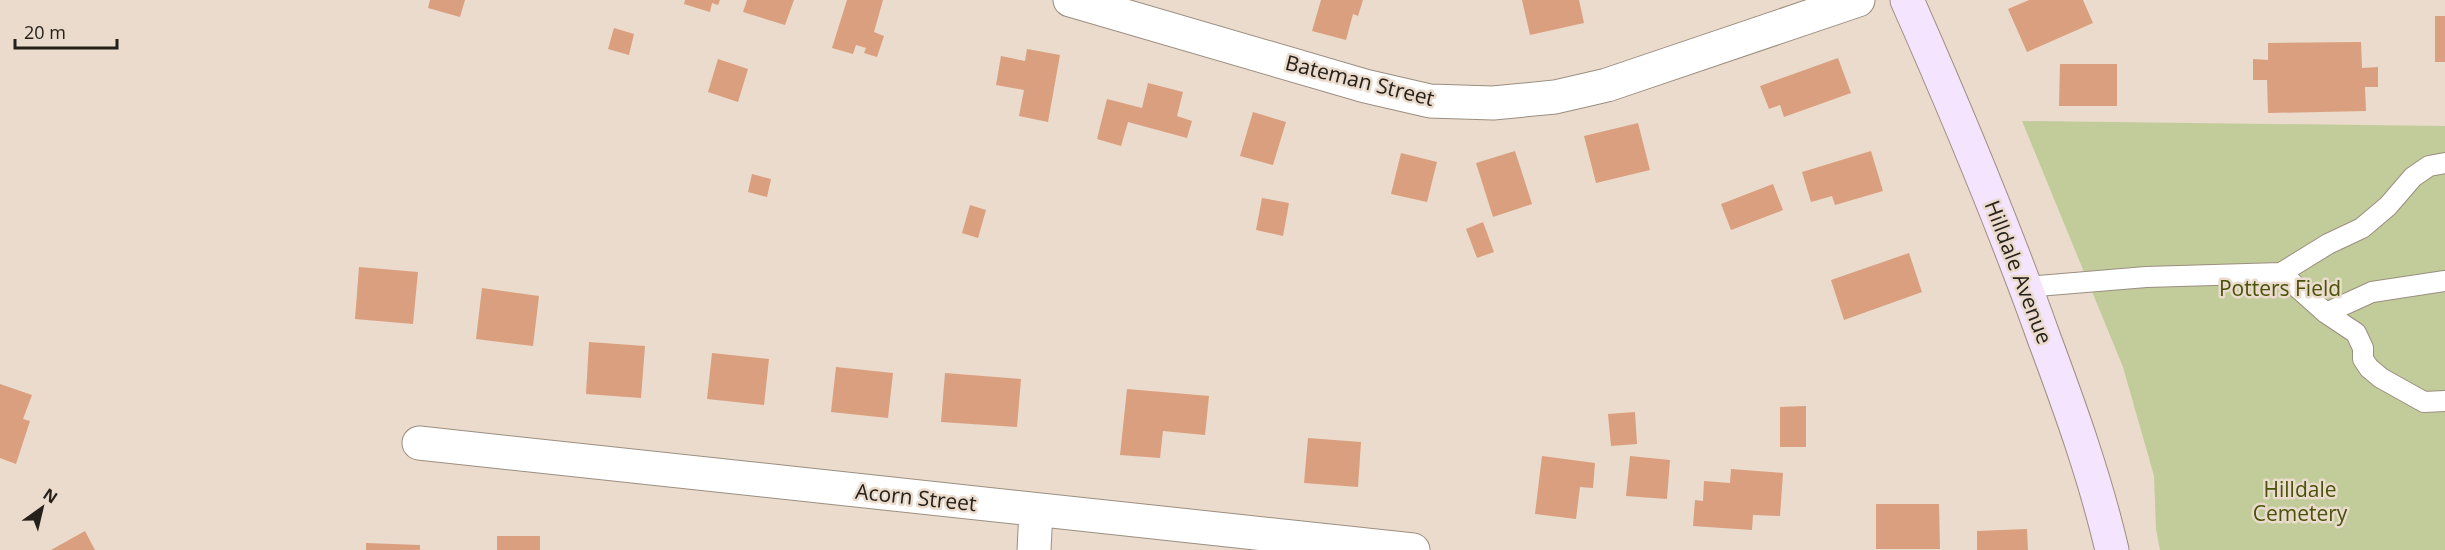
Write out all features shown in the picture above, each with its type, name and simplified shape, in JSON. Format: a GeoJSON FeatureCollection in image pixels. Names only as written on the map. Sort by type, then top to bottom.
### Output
{"type":"FeatureCollection","features":[{"type":"Feature","properties":{"kind":"main road","name":"Hilldale Avenue"},"geometry":{"type":"LineString","coordinates":[[1907,0],[1961,124],[2026,287],[2081,437],[2112,550]]}},
{"type":"Feature","properties":{"kind":"street","name":"Bateman Street"},"geometry":{"type":"LineString","coordinates":[[1070,0],[1115,6],[1365,86],[1430,101],[1494,103],[1555,97],[1607,85],[1858,0]]}},
{"type":"Feature","properties":{"kind":"street","name":"Acorn Street"},"geometry":{"type":"LineString","coordinates":[[419,443],[1413,550]]}},
{"type":"Feature","properties":{"kind":"street"},"geometry":{"type":"LineString","coordinates":[[1034,550],[1036,510]]}},
{"type":"Feature","properties":{"kind":"lane"},"geometry":{"type":"LineString","coordinates":[[2026,287],[2146,277],[2250,276],[2281,273],[2328,244],[2362,228],[2388,206],[2413,177],[2429,166],[2445,163]]}},
{"type":"Feature","properties":{"kind":"lane"},"geometry":{"type":"LineString","coordinates":[[2281,273],[2326,313],[2356,333],[2362,348],[2363,359],[2369,368],[2381,378],[2424,402],[2445,401]]}},
{"type":"Feature","properties":{"kind":"lane"},"geometry":{"type":"LineString","coordinates":[[2326,313],[2372,292],[2445,281]]}},
{"type":"Feature","properties":{"kind":"green space","name":"Potters Field"},"geometry":{"type":"Polygon","coordinates":[[[2022,121],[2445,126],[2445,550],[2160,550],[2156,529],[2154,476],[2123,367],[2022,121]]]}},
{"type":"Feature","properties":{"kind":"building"},"geometry":{"type":"Polygon","coordinates":[[[430,0],[465,0],[460,17],[428,8],[430,0]]]}},
{"type":"Feature","properties":{"kind":"building"},"geometry":{"type":"Polygon","coordinates":[[[685,0],[720,0],[718,5],[712,3],[710,12],[684,4],[685,0]]]}},
{"type":"Feature","properties":{"kind":"building"},"geometry":{"type":"Polygon","coordinates":[[[747,0],[794,0],[785,25],[743,12],[747,0]]]}},
{"type":"Feature","properties":{"kind":"building"},"geometry":{"type":"Polygon","coordinates":[[[847,0],[883,0],[874,32],[884,36],[877,57],[864,53],[866,48],[856,45],[853,54],[832,48],[847,0]]]}},
{"type":"Feature","properties":{"kind":"building"},"geometry":{"type":"Polygon","coordinates":[[[1321,0],[1363,0],[1358,16],[1353,14],[1346,40],[1312,31],[1321,0]]]}},
{"type":"Feature","properties":{"kind":"building"},"geometry":{"type":"Polygon","coordinates":[[[1522,0],[1579,0],[1584,23],[1530,35],[1522,0]]]}},
{"type":"Feature","properties":{"kind":"building"},"geometry":{"type":"Polygon","coordinates":[[[2029,0],[2083,0],[2093,23],[2027,52],[2008,9],[2029,0]]]}},
{"type":"Feature","properties":{"kind":"building"},"geometry":{"type":"Polygon","coordinates":[[[2435,16],[2445,16],[2445,62],[2435,62],[2435,16]]]}},
{"type":"Feature","properties":{"kind":"building"},"geometry":{"type":"Polygon","coordinates":[[[614,28],[634,34],[629,55],[608,49],[614,28]]]}},
{"type":"Feature","properties":{"kind":"building"},"geometry":{"type":"Polygon","coordinates":[[[2361,42],[2362,68],[2378,67],[2378,87],[2365,87],[2366,111],[2268,113],[2267,80],[2253,80],[2253,59],[2268,60],[2268,43],[2361,42]]]}},
{"type":"Feature","properties":{"kind":"building"},"geometry":{"type":"Polygon","coordinates":[[[1027,49],[1060,55],[1048,122],[1019,116],[1024,90],[996,85],[1001,56],[1025,61],[1027,49]]]}},
{"type":"Feature","properties":{"kind":"building"},"geometry":{"type":"Polygon","coordinates":[[[1838,58],[1851,93],[1784,117],[1780,105],[1769,109],[1760,86],[1838,58]]]}},
{"type":"Feature","properties":{"kind":"building"},"geometry":{"type":"Polygon","coordinates":[[[718,59],[748,69],[738,102],[708,92],[718,59]]]}},
{"type":"Feature","properties":{"kind":"building"},"geometry":{"type":"Polygon","coordinates":[[[2060,64],[2117,64],[2117,106],[2059,106],[2060,64]]]}},
{"type":"Feature","properties":{"kind":"building"},"geometry":{"type":"Polygon","coordinates":[[[1148,83],[1183,92],[1177,116],[1192,121],[1187,138],[1128,122],[1121,146],[1097,139],[1107,99],[1142,108],[1148,83]]]}},
{"type":"Feature","properties":{"kind":"building"},"geometry":{"type":"Polygon","coordinates":[[[1253,112],[1286,122],[1273,165],[1240,156],[1253,112]]]}},
{"type":"Feature","properties":{"kind":"building"},"geometry":{"type":"Polygon","coordinates":[[[1638,123],[1650,170],[1596,183],[1584,136],[1638,123]]]}},
{"type":"Feature","properties":{"kind":"building"},"geometry":{"type":"Polygon","coordinates":[[[1515,151],[1532,204],[1493,217],[1476,163],[1515,151]]]}},
{"type":"Feature","properties":{"kind":"building"},"geometry":{"type":"Polygon","coordinates":[[[1871,151],[1883,191],[1835,205],[1832,196],[1811,202],[1802,172],[1871,151]]]}},
{"type":"Feature","properties":{"kind":"building"},"geometry":{"type":"Polygon","coordinates":[[[1401,153],[1437,162],[1427,202],[1391,194],[1401,153]]]}},
{"type":"Feature","properties":{"kind":"building"},"geometry":{"type":"Polygon","coordinates":[[[752,174],[771,179],[767,197],[748,192],[752,174]]]}},
{"type":"Feature","properties":{"kind":"building"},"geometry":{"type":"Polygon","coordinates":[[[1773,184],[1783,210],[1731,230],[1721,204],[1773,184]]]}},
{"type":"Feature","properties":{"kind":"building"},"geometry":{"type":"Polygon","coordinates":[[[1262,198],[1289,203],[1283,236],[1256,230],[1262,198]]]}},
{"type":"Feature","properties":{"kind":"building"},"geometry":{"type":"Polygon","coordinates":[[[970,205],[986,210],[978,238],[962,233],[970,205]]]}},
{"type":"Feature","properties":{"kind":"building"},"geometry":{"type":"Polygon","coordinates":[[[1483,222],[1494,252],[1477,258],[1466,229],[1483,222]]]}},
{"type":"Feature","properties":{"kind":"building"},"geometry":{"type":"Polygon","coordinates":[[[1909,253],[1922,292],[1844,320],[1831,280],[1909,253]]]}},
{"type":"Feature","properties":{"kind":"building"},"geometry":{"type":"Polygon","coordinates":[[[359,267],[418,272],[413,324],[355,319],[359,267]]]}},
{"type":"Feature","properties":{"kind":"building"},"geometry":{"type":"Polygon","coordinates":[[[482,288],[539,296],[533,346],[476,339],[482,288]]]}},
{"type":"Feature","properties":{"kind":"building"},"geometry":{"type":"Polygon","coordinates":[[[589,342],[645,346],[641,398],[586,394],[589,342]]]}},
{"type":"Feature","properties":{"kind":"building"},"geometry":{"type":"Polygon","coordinates":[[[712,353],[769,359],[764,405],[707,399],[712,353]]]}},
{"type":"Feature","properties":{"kind":"building"},"geometry":{"type":"Polygon","coordinates":[[[836,367],[893,373],[888,418],[831,412],[836,367]]]}},
{"type":"Feature","properties":{"kind":"building"},"geometry":{"type":"Polygon","coordinates":[[[945,373],[1021,379],[1017,427],[941,422],[945,373]]]}},
{"type":"Feature","properties":{"kind":"building"},"geometry":{"type":"Polygon","coordinates":[[[0,384],[32,395],[23,419],[30,421],[16,464],[0,458],[0,384]]]}},
{"type":"Feature","properties":{"kind":"building"},"geometry":{"type":"Polygon","coordinates":[[[1127,389],[1209,396],[1205,435],[1163,431],[1160,458],[1120,455],[1127,389]]]}},
{"type":"Feature","properties":{"kind":"building"},"geometry":{"type":"Polygon","coordinates":[[[1806,406],[1806,447],[1780,447],[1780,407],[1806,406]]]}},
{"type":"Feature","properties":{"kind":"building"},"geometry":{"type":"Polygon","coordinates":[[[1635,412],[1637,444],[1611,446],[1608,414],[1635,412]]]}},
{"type":"Feature","properties":{"kind":"building"},"geometry":{"type":"Polygon","coordinates":[[[1308,438],[1361,442],[1358,487],[1304,483],[1308,438]]]}},
{"type":"Feature","properties":{"kind":"building"},"geometry":{"type":"Polygon","coordinates":[[[1542,456],[1595,463],[1593,488],[1580,487],[1576,519],[1535,514],[1542,456]]]}},
{"type":"Feature","properties":{"kind":"building"},"geometry":{"type":"Polygon","coordinates":[[[1630,456],[1670,460],[1667,499],[1626,496],[1630,456]]]}},
{"type":"Feature","properties":{"kind":"building"},"geometry":{"type":"Polygon","coordinates":[[[1731,469],[1783,473],[1780,516],[1753,515],[1752,530],[1693,526],[1695,500],[1703,501],[1704,481],[1730,483],[1731,469]]]}},
{"type":"Feature","properties":{"kind":"building"},"geometry":{"type":"Polygon","coordinates":[[[1876,504],[1939,504],[1940,549],[1876,549],[1876,504]]]}},
{"type":"Feature","properties":{"kind":"building"},"geometry":{"type":"Polygon","coordinates":[[[2027,529],[2028,550],[1977,550],[1977,531],[2027,529]]]}},
{"type":"Feature","properties":{"kind":"building"},"geometry":{"type":"Polygon","coordinates":[[[85,531],[95,550],[51,550],[85,531]]]}},
{"type":"Feature","properties":{"kind":"building"},"geometry":{"type":"Polygon","coordinates":[[[497,536],[540,536],[540,550],[497,550],[497,536]]]}},
{"type":"Feature","properties":{"kind":"building"},"geometry":{"type":"Polygon","coordinates":[[[366,543],[420,545],[420,550],[366,550],[366,543]]]}},
{"type":"Feature","properties":{"kind":"park label","name":"Hilldale Cemetery"},"geometry":{"type":"Point","coordinates":[2300,501]}}]}
